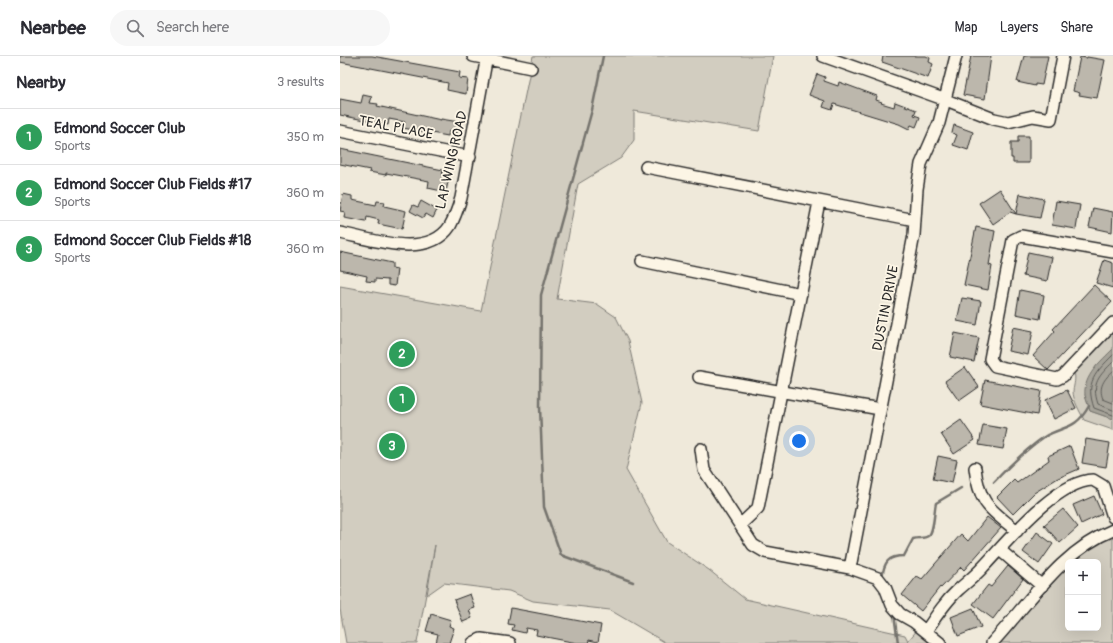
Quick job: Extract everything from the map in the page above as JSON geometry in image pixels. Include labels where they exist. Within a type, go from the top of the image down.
[{"type":"street","points":[[473,56],[487,57],[531,68]]},
{"type":"street","points":[[825,56],[946,100],[994,120],[1008,122],[1033,116],[1051,119],[1063,56]]},
{"type":"street","name":"DUSTIN DRIVE","points":[[850,568],[914,235],[921,164],[939,123],[956,56]]},
{"type":"street","name":"LAP WING ROAD","points":[[340,233],[410,246],[423,244],[437,238],[449,228],[456,215],[470,157],[487,57]]},
{"type":"street","name":"TEAL PLACE","points":[[340,131],[470,157]]},
{"type":"street","points":[[646,167],[915,220]]},
{"type":"street","points":[[740,525],[758,508],[819,202]]},
{"type":"street","points":[[1113,252],[1021,236],[1013,240],[990,359],[995,366],[1057,379],[1063,376],[1113,323]]},
{"type":"street","points":[[642,261],[801,294]]},
{"type":"street","points":[[699,377],[880,409]]},
{"type":"street","points":[[701,449],[704,470],[753,545],[765,552],[850,568],[878,578],[885,587],[892,605],[900,614],[926,631],[940,643]]},
{"type":"street","points":[[975,468],[977,487],[984,500],[990,508],[1017,531]]},
{"type":"street","points":[[926,631],[941,608],[1003,547],[1033,514],[1057,496],[1088,480],[1098,482],[1103,486],[1113,517]]},
{"type":"street","points":[[992,643],[1044,583],[1084,545],[1098,536],[1113,530]]},
{"type":"street","points":[[1003,547],[1044,583]]},
{"type":"street","points":[[473,643],[481,639],[510,643]]},
{"type":"shaded area","points":[[533,56],[773,56],[759,131],[634,111],[634,140],[621,158],[578,184],[557,299],[597,304],[616,317],[628,341],[642,403],[626,470],[667,542],[709,570],[745,599],[905,635],[908,641],[918,629],[935,643],[666,643],[610,610],[533,601],[509,591],[444,583],[427,595],[435,545],[417,643],[346,643],[340,609],[340,286],[481,311]]},
{"type":"shaded area","points":[[1113,330],[1113,349],[1096,366],[1085,395],[1090,411],[1113,419],[1113,430],[1084,420],[1075,402],[1073,391],[1075,379],[1074,372]]},
{"type":"shaded area","points":[[1113,534],[1113,643],[1001,643],[1002,639],[1065,569],[1065,631],[1101,631],[1101,559],[1074,559]]},
{"type":"water","points":[[1113,349],[1113,419],[1090,411],[1085,395],[1085,388],[1094,369]]},
{"type":"building","points":[[340,56],[372,56],[460,72],[459,78],[468,79],[466,94],[447,90],[448,83],[340,62]]},
{"type":"building","points":[[883,56],[926,56],[930,58],[929,62],[933,64],[928,78],[882,62]]},
{"type":"building","points":[[971,56],[991,56],[985,99],[963,95]]},
{"type":"building","points":[[1024,56],[1048,56],[1042,85],[1035,84],[1035,86],[1017,82]]},
{"type":"building","points":[[1080,57],[1105,60],[1097,98],[1079,95],[1080,93],[1073,91]]},
{"type":"building","points":[[817,74],[825,77],[824,81],[838,86],[839,82],[877,96],[876,100],[882,102],[881,103],[894,107],[895,102],[916,110],[914,115],[920,117],[916,127],[911,125],[909,129],[899,124],[834,104],[832,110],[823,107],[825,101],[809,95]]},
{"type":"building","points":[[363,95],[372,97],[370,103],[378,104],[377,106],[441,120],[459,122],[457,133],[449,131],[448,136],[403,128],[405,122],[389,119],[388,125],[340,115],[340,99],[361,103]]},
{"type":"building","points":[[954,125],[973,132],[968,150],[953,145],[957,135],[952,133]]},
{"type":"building","points":[[1018,136],[1029,136],[1029,163],[1013,163],[1013,158],[1011,158],[1011,142],[1018,142]]},
{"type":"building","points":[[340,149],[443,170],[442,176],[449,177],[446,192],[428,188],[429,181],[386,173],[386,175],[369,172],[370,170],[340,164]]},
{"type":"building","points":[[1000,189],[1016,214],[1010,212],[993,224],[979,203]]},
{"type":"building","points":[[343,194],[352,196],[352,200],[376,205],[377,201],[385,202],[384,206],[406,211],[402,229],[378,224],[379,220],[367,217],[366,222],[344,218],[345,212],[340,211]]},
{"type":"building","points":[[1020,194],[1044,199],[1040,218],[1016,214]]},
{"type":"building","points":[[421,201],[437,210],[433,218],[426,214],[423,218],[410,211],[413,205],[418,207]]},
{"type":"building","points":[[1056,201],[1080,205],[1076,229],[1052,225]]},
{"type":"building","points":[[1093,208],[1113,212],[1112,232],[1089,227]]},
{"type":"building","points":[[976,227],[995,231],[989,265],[992,266],[988,290],[964,285]]},
{"type":"building","points":[[340,252],[392,263],[392,268],[397,269],[395,286],[388,285],[388,280],[375,279],[375,282],[366,281],[367,276],[340,270]]},
{"type":"building","points":[[1028,252],[1052,257],[1047,281],[1023,276]]},
{"type":"building","points":[[1104,260],[1113,263],[1113,288],[1096,283]]},
{"type":"building","points":[[1094,285],[1112,302],[1048,370],[1033,356],[1055,331],[1053,329]]},
{"type":"building","points":[[1020,290],[1044,295],[1040,319],[1016,314]]},
{"type":"building","points":[[962,298],[981,301],[977,325],[957,321]]},
{"type":"building","points":[[1013,327],[1033,331],[1028,355],[1008,351]]},
{"type":"building","points":[[955,333],[979,338],[974,362],[950,357]]},
{"type":"building","points":[[965,367],[979,387],[959,401],[945,381]]},
{"type":"building","points":[[985,380],[1041,391],[1037,415],[980,404]]},
{"type":"building","points":[[1067,390],[1076,408],[1054,419],[1045,400]]},
{"type":"building","points":[[961,420],[975,440],[954,454],[941,434]]},
{"type":"building","points":[[983,425],[1007,429],[1003,449],[979,445]]},
{"type":"building","points":[[1086,439],[1110,443],[1106,467],[1082,463]]},
{"type":"building","points":[[1070,446],[1079,469],[1058,478],[1034,493],[1013,514],[997,497],[1014,480],[1017,483],[1049,460],[1048,456]]},
{"type":"building","points":[[938,456],[957,460],[952,483],[933,479]]},
{"type":"building","points":[[1094,496],[1102,514],[1081,524],[1073,505]]},
{"type":"building","points":[[1063,509],[1078,527],[1060,543],[1044,525]]},
{"type":"building","points":[[987,517],[1001,528],[964,570],[961,567],[941,588],[940,587],[921,611],[902,595],[917,576],[922,579],[961,534],[968,541]]},
{"type":"building","points":[[1037,532],[1053,544],[1039,564],[1023,552]]},
{"type":"building","points":[[1008,566],[1023,579],[993,619],[973,604],[988,585],[991,587]]},
{"type":"building","points":[[470,594],[475,608],[469,610],[472,618],[463,622],[454,600]]},
{"type":"building","points":[[511,608],[601,625],[598,642],[589,640],[588,643],[577,643],[536,635],[537,630],[526,628],[525,633],[512,630],[514,625],[508,624]]},
{"type":"building","points":[[973,608],[981,627],[958,636],[951,617]]},
{"type":"building","points":[[431,614],[451,620],[449,626],[454,628],[449,643],[436,643],[438,634],[426,631]]},
{"type":"waterway","points":[[603,56],[592,110],[541,295],[540,407],[544,507],[561,555],[633,582]]},
{"type":"waterway","points":[[994,482],[1030,447],[1051,433],[1074,424],[1079,420],[1089,406]]},
{"type":"waterway","points":[[882,578],[884,568],[888,561],[894,557],[904,556],[913,539],[925,537],[930,534],[933,526],[936,503],[961,488]]},
{"type":"waterway","points":[[894,614],[898,643]]},
{"type":"place","name":"Edmond Soccer Club Fields #17","points":[[402,354]]},
{"type":"place","name":"Edmond Soccer Club","points":[[402,399]]},
{"type":"place","name":"Edmond Soccer Club Fields #18","points":[[392,446]]}]
